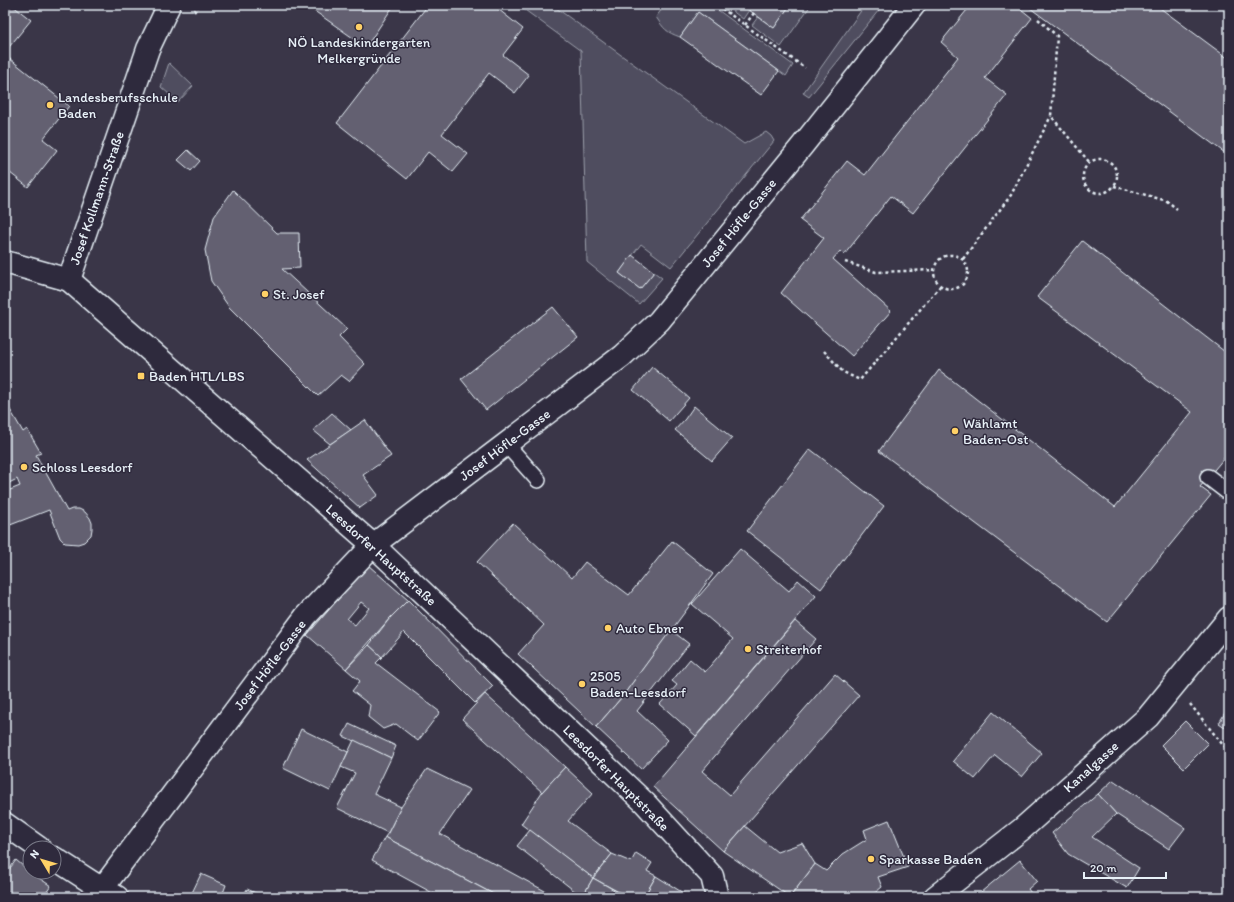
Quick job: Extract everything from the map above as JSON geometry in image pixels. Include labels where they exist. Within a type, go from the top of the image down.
[{"type":"street","name":"Josef Kollmann-Straße","points":[[69,280],[148,49],[169,5]]},
{"type":"street","name":"Josef Höfle-Gasse","points":[[110,893],[306,616],[373,545],[622,356],[659,321],[822,122],[914,5]]},
{"type":"street","name":"Leesdorfer Hauptstraße","points":[[5,262],[69,280],[373,545],[645,803],[712,876],[717,897]]},
{"type":"street","name":"Kanalgasse","points":[[935,897],[1022,829],[1148,717],[1229,618]]},
{"type":"street","points":[[5,824],[28,840]]},
{"type":"street","points":[[62,863],[110,893]]},
{"type":"lane","points":[[506,444],[538,480]]},
{"type":"lane","points":[[1208,477],[1229,493]]},
{"type":"path","points":[[192,16],[199,5]]},
{"type":"path","points":[[505,5],[508,7],[511,5]]},
{"type":"path","points":[[717,5],[804,68]]},
{"type":"path","points":[[745,25],[754,13]]},
{"type":"path","points":[[963,259],[1011,195],[1050,116],[1057,36],[1038,20]]},
{"type":"path","points":[[1050,116],[1090,163]]},
{"type":"path","points":[[1105,160],[1114,166],[1117,176],[1114,186],[1105,193],[1094,192],[1089,189],[1084,178],[1084,173],[1090,163],[1105,160]]},
{"type":"path","points":[[1114,186],[1167,201],[1177,209]]},
{"type":"path","points":[[948,255],[958,256],[963,259],[968,269],[966,280],[962,284],[951,288],[941,285],[937,280],[935,270],[939,261],[948,255]]},
{"type":"path","points":[[845,262],[876,272],[935,270]]},
{"type":"path","points":[[824,351],[843,372],[860,380],[941,285]]},
{"type":"path","points":[[1174,685],[1223,745],[1229,749]]},
{"type":"shaded area","points":[[518,5],[552,5],[744,144],[766,132],[774,141],[671,267],[641,244],[619,273],[640,289],[654,272],[662,278],[639,304],[587,262],[581,51]]},
{"type":"shaded area","points":[[665,5],[711,5],[793,65],[786,76],[698,12],[680,37],[668,32],[656,17]]},
{"type":"shaded area","points":[[724,5],[742,5],[749,10],[743,19]]},
{"type":"shaded area","points":[[790,5],[811,5],[781,47],[752,25],[758,17],[774,28]]},
{"type":"shaded area","points":[[865,5],[883,5],[809,97],[803,93]]},
{"type":"shaded area","points":[[169,63],[193,86],[178,102],[161,87]]},
{"type":"building","points":[[5,5],[12,5],[31,20],[5,52]]},
{"type":"building","name":"NÖ Landeskindergarten Melkergründe","points":[[311,5],[394,5],[366,47],[310,8]]},
{"type":"building","points":[[428,5],[493,5],[523,29],[503,55],[529,75],[515,93],[489,73],[442,134],[468,154],[453,172],[428,152],[407,179],[337,123]]},
{"type":"building","points":[[742,5],[790,5],[774,28]]},
{"type":"building","points":[[971,5],[1016,5],[1032,18],[985,78],[1007,95],[913,213],[891,196],[844,255],[840,251],[833,259],[891,311],[852,356],[781,293],[824,238],[800,220],[847,161],[865,175],[958,57],[941,42]]},
{"type":"building","points":[[1026,5],[1156,5],[1229,59],[1229,156]]},
{"type":"building","points":[[698,12],[779,71],[761,95],[680,37]]},
{"type":"building","points":[[5,55],[69,106],[43,139],[57,150],[28,187],[5,169]]},
{"type":"building","points":[[188,150],[200,161],[191,171],[178,160]]},
{"type":"building","name":"St. Josef","points":[[233,190],[277,233],[299,233],[300,268],[282,269],[347,329],[339,337],[365,364],[349,381],[341,375],[318,396],[229,307],[211,281],[205,250],[214,217]]},
{"type":"building","name":"Wählamt Baden-Ost","points":[[1082,241],[1229,355],[1229,452],[1200,487],[1211,495],[1107,622],[879,451],[939,370],[1115,507],[1192,412],[1037,297]]},
{"type":"building","points":[[632,255],[654,272],[640,289],[619,273]]},
{"type":"building","points":[[553,307],[578,337],[486,410],[461,379]]},
{"type":"building","points":[[652,367],[689,398],[669,421],[633,390]]},
{"type":"building","name":"Schloss Leesdorf","points":[[5,401],[23,432],[27,429],[41,453],[36,455],[67,511],[79,509],[85,512],[90,518],[92,523],[91,535],[84,542],[78,544],[65,543],[60,538],[49,510],[5,527],[5,492],[20,486],[17,479],[5,485]]},
{"type":"building","points":[[694,406],[732,438],[712,461],[675,430]]},
{"type":"building","points":[[332,413],[351,430],[330,444],[313,430]]},
{"type":"building","points":[[365,420],[391,456],[363,475],[378,495],[360,508],[307,460]]},
{"type":"building","points":[[810,449],[884,506],[821,589],[747,531]]},
{"type":"building","name":"Auto Ebner","points":[[513,523],[572,578],[585,562],[629,595],[672,541],[713,574],[622,697],[596,727],[518,654],[544,625],[477,562]]},
{"type":"building","name":"Streiterhof","points":[[740,549],[789,591],[798,580],[816,596],[696,736],[660,704],[677,685],[672,681],[690,659],[705,672],[733,639],[692,604]]},
{"type":"building","points":[[368,565],[408,600],[390,618],[346,669],[307,635]],"holes":[[[361,602],[369,608],[355,625],[347,619]]]},
{"type":"building","points":[[408,600],[493,686],[475,703],[404,632],[382,657],[369,645],[390,618]]},
{"type":"building","name":"Streiterhof","points":[[795,621],[816,639],[702,771],[730,795],[835,674],[859,695],[723,851],[653,787]]},
{"type":"building","points":[[671,630],[689,644],[637,711],[668,740],[641,769],[596,727],[622,697]]},
{"type":"building","points":[[369,645],[382,657],[376,663],[440,712],[418,741],[396,724],[383,729],[368,717],[370,705],[352,691],[360,681],[346,669]]},
{"type":"building","points":[[485,694],[565,767],[542,792],[462,719]]},
{"type":"building","points":[[1229,706],[1229,730],[1219,723]]},
{"type":"building","points":[[993,712],[1042,753],[1022,777],[995,755],[975,779],[953,761]]},
{"type":"building","points":[[1185,721],[1208,744],[1184,768],[1161,745]]},
{"type":"building","points":[[349,724],[396,746],[391,758],[343,736]]},
{"type":"building","points":[[301,729],[348,752],[330,791],[283,768]]},
{"type":"building","points":[[354,740],[391,758],[374,794],[401,807],[388,833],[337,808],[355,773],[341,767]]},
{"type":"building","points":[[565,767],[593,793],[568,821],[612,854],[593,878],[521,824],[542,792]]},
{"type":"building","points":[[427,769],[470,790],[440,834],[556,897],[499,897],[385,837],[401,807]]},
{"type":"building","points":[[1113,780],[1185,828],[1169,849],[1116,814],[1098,794]]},
{"type":"building","points":[[1098,794],[1116,814],[1092,837],[1139,868],[1127,888],[1068,854],[1052,833]]},
{"type":"building","name":"Sparkasse Baden","points":[[889,820],[908,867],[878,877],[882,887],[870,897],[790,897],[815,864],[826,871],[843,854],[867,839],[864,830]]},
{"type":"building","points":[[745,826],[777,852],[802,843],[815,864],[790,897],[723,851]]},
{"type":"building","points":[[530,830],[593,878],[584,894],[581,896],[517,846]]},
{"type":"building","points":[[385,837],[499,897],[440,897],[372,860]]},
{"type":"building","points":[[636,853],[652,863],[647,871],[656,876],[644,897],[628,897],[593,878],[612,854],[631,862]]},
{"type":"building","points":[[16,860],[22,865],[22,880],[42,880],[51,886],[43,897],[5,897],[5,875]]},
{"type":"building","points":[[1020,860],[1037,881],[1028,889],[1034,897],[975,897]]},
{"type":"building","points":[[201,874],[226,885],[223,893],[232,897],[190,897]]},
{"type":"building","points":[[656,876],[688,896],[688,897],[644,897]]},
{"type":"building","points":[[593,878],[625,897],[589,897],[584,894]]},
{"type":"building","points":[[247,889],[264,897],[243,897]]},
{"type":"place","name":"NÖ Landeskindergarten Melkergründe","points":[[359,27]]},
{"type":"place","name":"Landesberufsschule Baden","points":[[50,105]]},
{"type":"place","name":"St. Josef","points":[[265,294]]},
{"type":"place","name":"Baden HTL/LBS","points":[[141,376]]},
{"type":"place","name":"Wählamt Baden-Ost","points":[[955,431]]},
{"type":"place","name":"Schloss Leesdorf","points":[[24,467]]},
{"type":"place","name":"Auto Ebner","points":[[608,628]]},
{"type":"place","name":"Streiterhof","points":[[748,649]]},
{"type":"place","name":"2505 Baden-Leesdorf","points":[[582,684]]},
{"type":"place","name":"Sparkasse Baden","points":[[871,859]]}]
